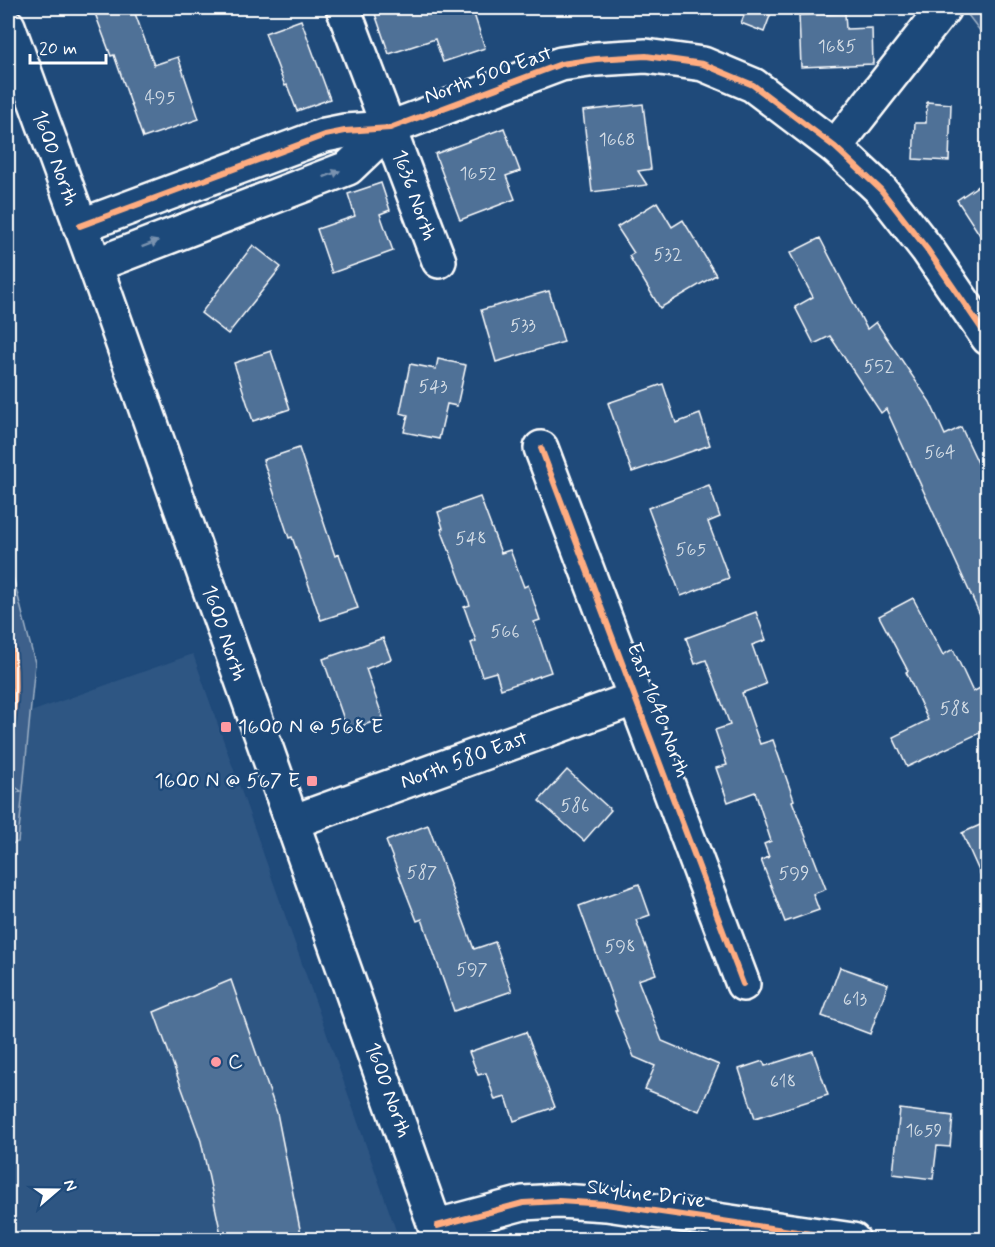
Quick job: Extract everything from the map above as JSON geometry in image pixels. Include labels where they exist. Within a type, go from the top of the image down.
[{"type":"street","points":[[343,8],[390,128]]},
{"type":"street","points":[[835,147],[945,8]]},
{"type":"street","name":"1600 North","points":[[8,26],[438,1233]]},
{"type":"street","name":"North 500 East","points":[[80,226],[325,135],[345,130],[390,128],[561,64],[646,56],[703,64],[753,85],[835,147],[886,196],[927,249],[987,339]]},
{"type":"street","name":"North 500 East","points":[[95,266],[348,168],[390,128]]},
{"type":"street","name":"1636 North","points":[[390,128],[439,261]]},
{"type":"street","name":"East 1640 North","points":[[541,448],[743,984]]},
{"type":"street","name":"North 580 East","points":[[292,822],[636,698]]},
{"type":"street","name":"Skyline Drive","points":[[438,1233],[523,1203],[559,1201],[606,1204],[838,1238]]},
{"type":"shaded area","points":[[976,8],[987,8],[987,40],[968,15]]},
{"type":"shaded area","points":[[8,557],[35,663],[18,842],[8,845],[8,796],[21,791],[8,782]]},
{"type":"shaded area","points":[[193,654],[399,1239],[8,1239],[8,720]]},
{"type":"building","points":[[93,8],[133,8],[154,65],[178,57],[199,119],[143,138],[114,55],[111,56]]},
{"type":"building","points":[[373,8],[472,8],[485,48],[443,62],[435,39],[389,54]]},
{"type":"building","points":[[747,8],[773,8],[764,32],[741,23]]},
{"type":"building","points":[[845,13],[846,29],[872,28],[873,64],[801,67],[799,15]]},
{"type":"building","points":[[301,20],[330,99],[297,111],[265,33]]},
{"type":"building","points":[[927,102],[951,104],[949,161],[913,159],[915,123],[926,123]]},
{"type":"building","points":[[643,104],[651,169],[638,171],[647,185],[592,192],[583,111]]},
{"type":"building","points":[[504,128],[520,171],[506,176],[515,199],[460,220],[435,154]]},
{"type":"building","points":[[987,180],[987,246],[957,200]]},
{"type":"building","points":[[381,183],[390,210],[380,214],[393,251],[332,273],[317,229],[355,216],[348,194]]},
{"type":"building","points":[[657,202],[672,227],[683,220],[716,275],[660,308],[629,256],[634,253],[617,227]]},
{"type":"building","points":[[820,238],[867,329],[876,322],[930,402],[945,435],[961,427],[987,482],[987,630],[886,409],[881,413],[830,336],[814,344],[795,307],[813,297],[790,253]]},
{"type":"building","points":[[253,245],[281,267],[228,334],[201,313]]},
{"type":"building","points":[[549,291],[564,342],[496,362],[481,310]]},
{"type":"building","points":[[271,351],[290,409],[253,421],[234,363]]},
{"type":"building","points":[[438,359],[466,365],[457,406],[447,404],[439,439],[404,432],[408,415],[400,413],[410,364],[436,369]]},
{"type":"building","points":[[663,384],[676,423],[700,414],[710,445],[632,472],[608,403]]},
{"type":"building","points":[[299,448],[335,556],[339,554],[358,608],[321,620],[292,537],[289,538],[263,460]]},
{"type":"building","points":[[709,485],[720,517],[708,522],[729,578],[681,596],[648,508]]},
{"type":"building","points":[[480,497],[501,553],[510,550],[524,587],[528,585],[540,620],[534,622],[551,672],[501,689],[496,672],[482,676],[471,643],[476,641],[464,607],[470,605],[441,529],[443,528],[438,512]]},
{"type":"building","points":[[913,598],[943,655],[953,649],[973,692],[980,688],[987,703],[987,715],[981,718],[986,730],[907,767],[893,737],[928,720],[906,672],[908,671],[879,616]]},
{"type":"building","points":[[756,612],[766,640],[752,645],[766,684],[742,693],[760,744],[773,740],[794,800],[792,801],[826,889],[813,894],[819,910],[785,922],[761,860],[769,857],[764,844],[771,841],[755,792],[728,802],[716,768],[727,765],[715,730],[730,725],[706,660],[695,664],[686,638]]},
{"type":"building","points":[[383,638],[391,659],[366,669],[383,718],[348,731],[323,659]]},
{"type":"building","points":[[567,770],[611,810],[584,841],[539,801]]},
{"type":"building","points":[[987,822],[987,889],[962,833]]},
{"type":"building","points":[[428,825],[474,949],[495,942],[512,991],[454,1011],[422,919],[417,921],[386,841]]},
{"type":"building","points":[[639,884],[650,915],[636,920],[656,974],[638,980],[662,1041],[719,1065],[699,1111],[645,1089],[655,1066],[634,1057],[615,1011],[617,1011],[579,906]]},
{"type":"building","points":[[840,967],[888,984],[870,1034],[822,1016]]},
{"type":"building","name":"C","points":[[231,980],[277,1113],[302,1239],[222,1239],[201,1141],[154,1012]]},
{"type":"building","points":[[526,1032],[555,1107],[514,1121],[506,1097],[495,1100],[486,1073],[478,1075],[469,1052]]},
{"type":"building","points":[[813,1051],[828,1095],[755,1118],[739,1069],[763,1061],[765,1066]]},
{"type":"building","points":[[900,1109],[953,1116],[950,1147],[937,1146],[933,1179],[893,1174]]},
{"type":"cycle path","points":[[80,226],[325,135],[345,131],[390,128],[561,64],[646,56],[703,64],[753,85],[835,147],[881,190],[927,249],[988,338]]},
{"type":"cycle path","points":[[541,448],[743,984]]},
{"type":"cycle path","points":[[8,625],[15,671],[13,718],[8,748]]},
{"type":"cycle path","points":[[437,1226],[523,1203],[559,1201],[606,1204],[853,1240]]},
{"type":"place","name":"1600 N @ 568 E","points":[[226,727]]},
{"type":"place","name":"1600 N @ 567 E","points":[[312,781]]},
{"type":"place","name":"C","points":[[216,1062]]}]
